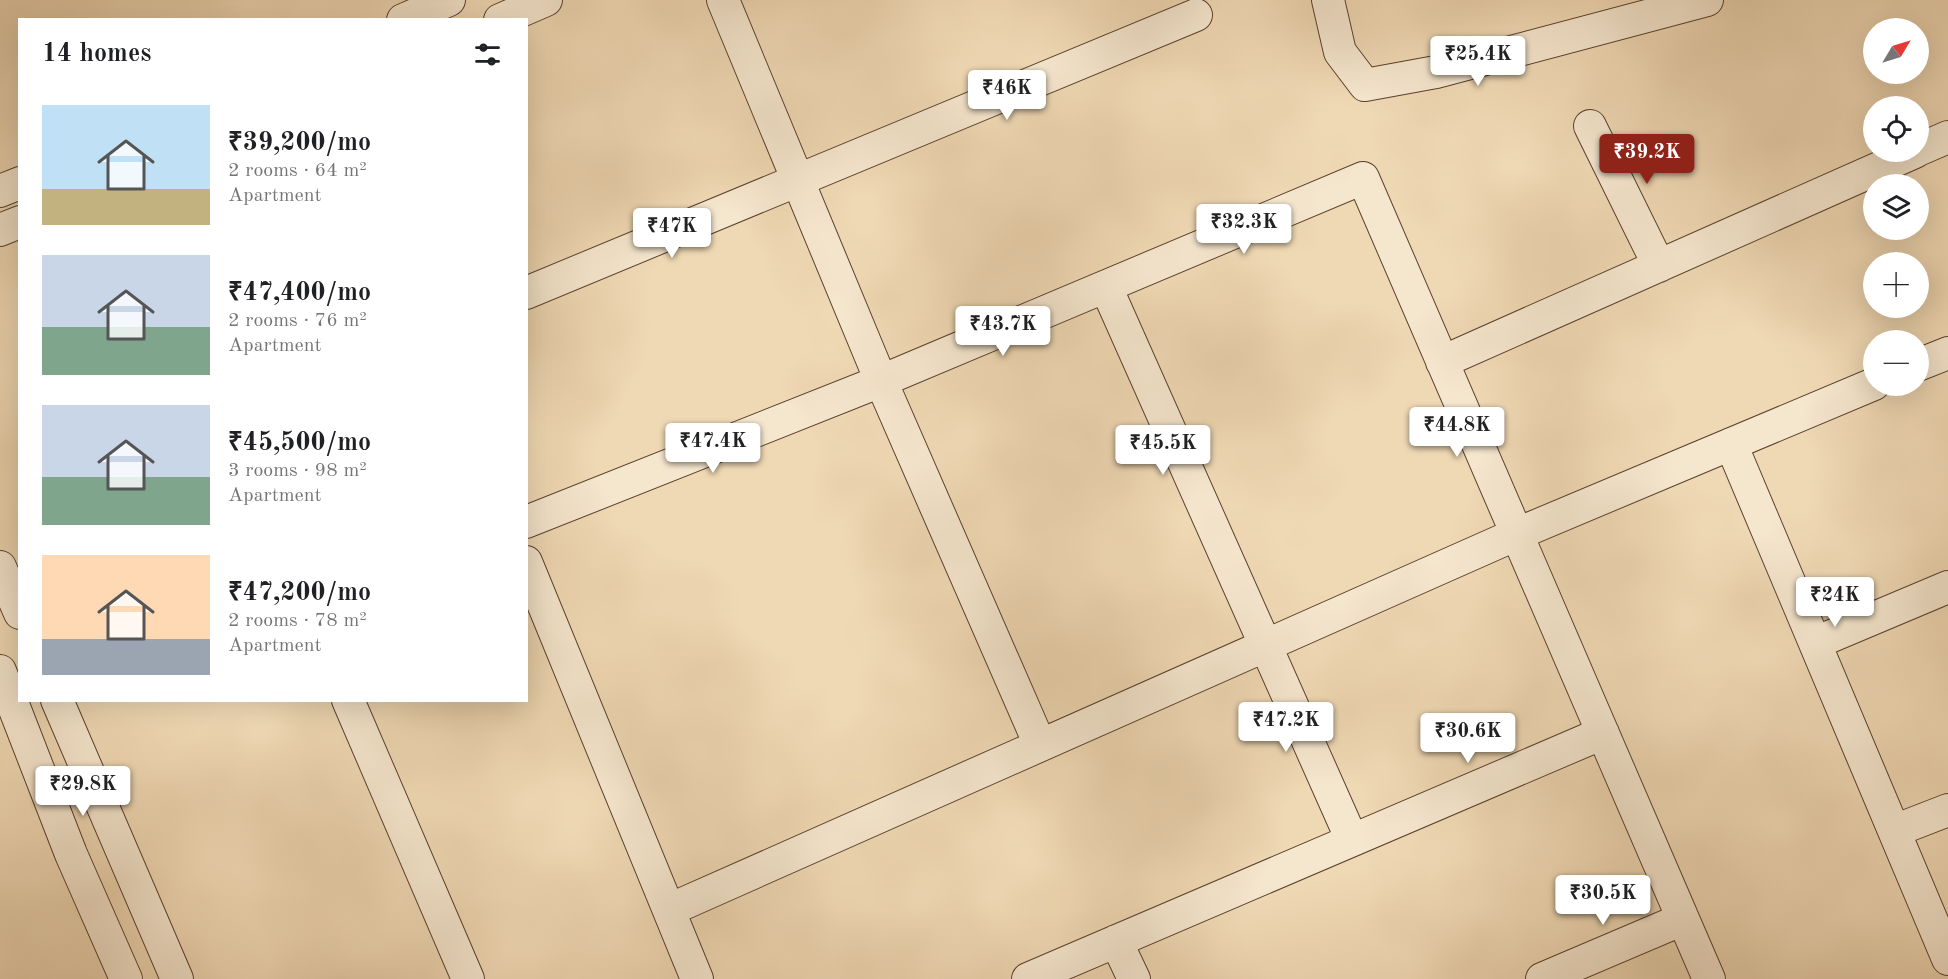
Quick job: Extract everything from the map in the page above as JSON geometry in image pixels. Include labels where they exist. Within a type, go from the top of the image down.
[{"type":"street","points":[[408,18],[449,0]]},
{"type":"street","points":[[505,18],[546,0]]},
{"type":"street","points":[[723,0],[881,381],[1040,745]]},
{"type":"street","points":[[1328,0],[1340,52],[1365,85],[1436,72],[1707,0]]},
{"type":"street","points":[[528,292],[1196,15]]},
{"type":"street","points":[[1590,126],[1659,266]]},
{"type":"street","points":[[1929,146],[1948,137]]},
{"type":"street","points":[[1442,362],[1892,162]]},
{"type":"street","points":[[528,521],[881,381],[1363,178],[1709,979]]},
{"type":"street","points":[[0,191],[18,184]]},
{"type":"street","points":[[0,230],[18,223]]},
{"type":"street","points":[[1106,286],[1352,840]]},
{"type":"street","points":[[1929,361],[1948,353]]},
{"type":"street","points":[[669,910],[1517,534],[1863,389]]},
{"type":"street","points":[[1731,444],[1948,959]]},
{"type":"street","points":[[0,567],[18,608]]},
{"type":"street","points":[[528,567],[698,979]]},
{"type":"street","points":[[1815,643],[1948,587]]},
{"type":"street","points":[[0,671],[71,854],[126,979]]},
{"type":"street","points":[[58,702],[177,979]]},
{"type":"street","points":[[349,702],[468,979]]},
{"type":"street","points":[[1028,979],[1603,733]]},
{"type":"street","points":[[1894,831],[1948,810]]},
{"type":"street","points":[[1542,979],[1683,919]]},
{"type":"street","points":[[1116,941],[1134,979]]}]
